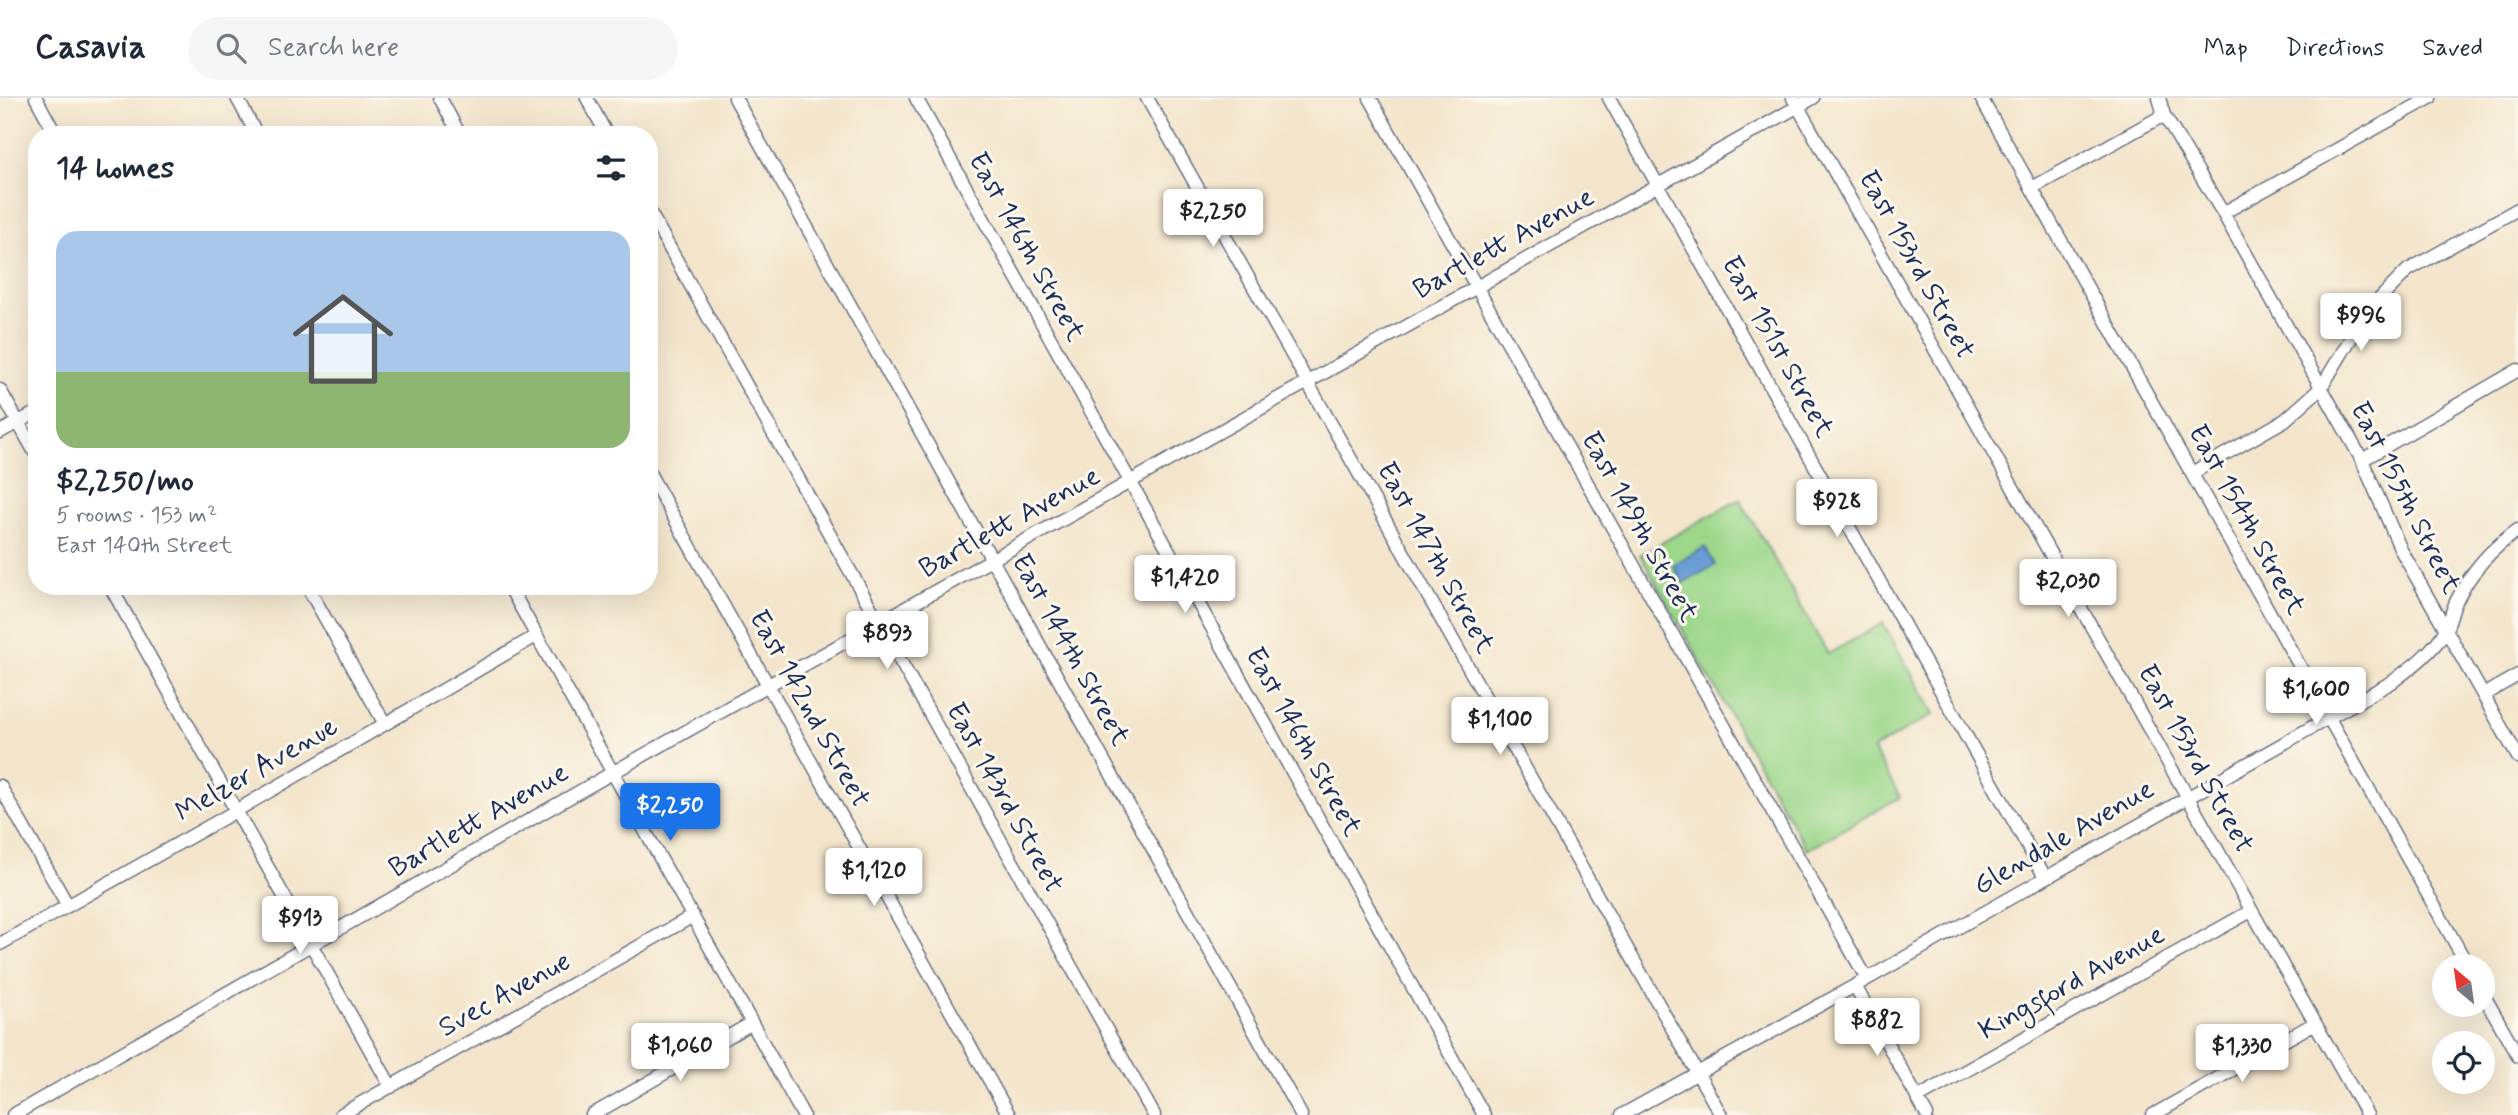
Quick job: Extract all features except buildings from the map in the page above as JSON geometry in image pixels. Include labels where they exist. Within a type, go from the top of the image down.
[{"type":"street","points":[[36,98],[51,126]]},
{"type":"street","points":[[237,98],[252,126]]},
{"type":"street","points":[[440,98],[455,126]]},
{"type":"street","points":[[587,98],[602,126]]},
{"type":"street","name":"East 144th Street","points":[[735,98],[1301,1115]]},
{"type":"street","name":"East 146th Street","points":[[916,98],[1484,1115]]},
{"type":"street","name":"East 147th Street","points":[[1147,98],[1721,1115]]},
{"type":"street","name":"East 149th Street","points":[[1370,98],[1861,982],[1927,1115]]},
{"type":"street","name":"East 151st Street","points":[[1609,98],[2045,877]]},
{"type":"street","name":"Bartlett Avenue","points":[[13,1115],[612,773],[1658,186],[1796,102],[1813,98]]},
{"type":"street","name":"East 154th Street","points":[[1981,98],[2461,954]]},
{"type":"street","name":"East 155th Street","points":[[2159,98],[2164,115],[2223,213],[2362,460],[2400,550],[2518,757]]},
{"type":"street","points":[[2223,213],[2430,98]]},
{"type":"street","name":"East 153rd Street","points":[[1796,102],[2367,1115]]},
{"type":"street","points":[[2032,188],[2164,115]]},
{"type":"street","points":[[2192,473],[2285,419],[2321,388],[2366,313],[2408,270],[2518,209]]},
{"type":"street","name":"East 143rd Street","points":[[658,227],[1154,1115]]},
{"type":"street","points":[[2362,460],[2518,370]]},
{"type":"street","points":[[0,390],[28,440]]},
{"type":"street","points":[[0,432],[28,417]]},
{"type":"street","name":"East 142nd Street","points":[[658,489],[1009,1115]]},
{"type":"street","name":"Glendale Avenue","points":[[1622,1115],[2392,682],[2418,663],[2445,630],[2457,600],[2475,569],[2494,546],[2518,530]]},
{"type":"street","points":[[115,595],[391,1087]]},
{"type":"street","points":[[312,595],[385,724]]},
{"type":"street","points":[[514,595],[752,1023],[798,1113]]},
{"type":"street","name":"Melzer Avenue","points":[[0,944],[237,811],[536,636]]},
{"type":"street","points":[[2483,695],[2518,675]]},
{"type":"street","points":[[0,786],[68,906]]},
{"type":"street","name":"Kingsford Avenue","points":[[1917,1098],[2251,911]]},
{"type":"street","name":"Svec Avenue","points":[[343,1114],[693,916]]},
{"type":"street","points":[[2496,1017],[2518,1056]]},
{"type":"street","points":[[592,1115],[752,1023]]},
{"type":"street","points":[[2153,1115],[2315,1023]]},
{"type":"green space","points":[[1740,499],[1828,654],[1883,623],[1934,714],[1873,749],[1900,797],[1807,850],[1640,555]]},
{"type":"water","points":[[1705,547],[1715,565],[1683,583],[1673,565]]}]
